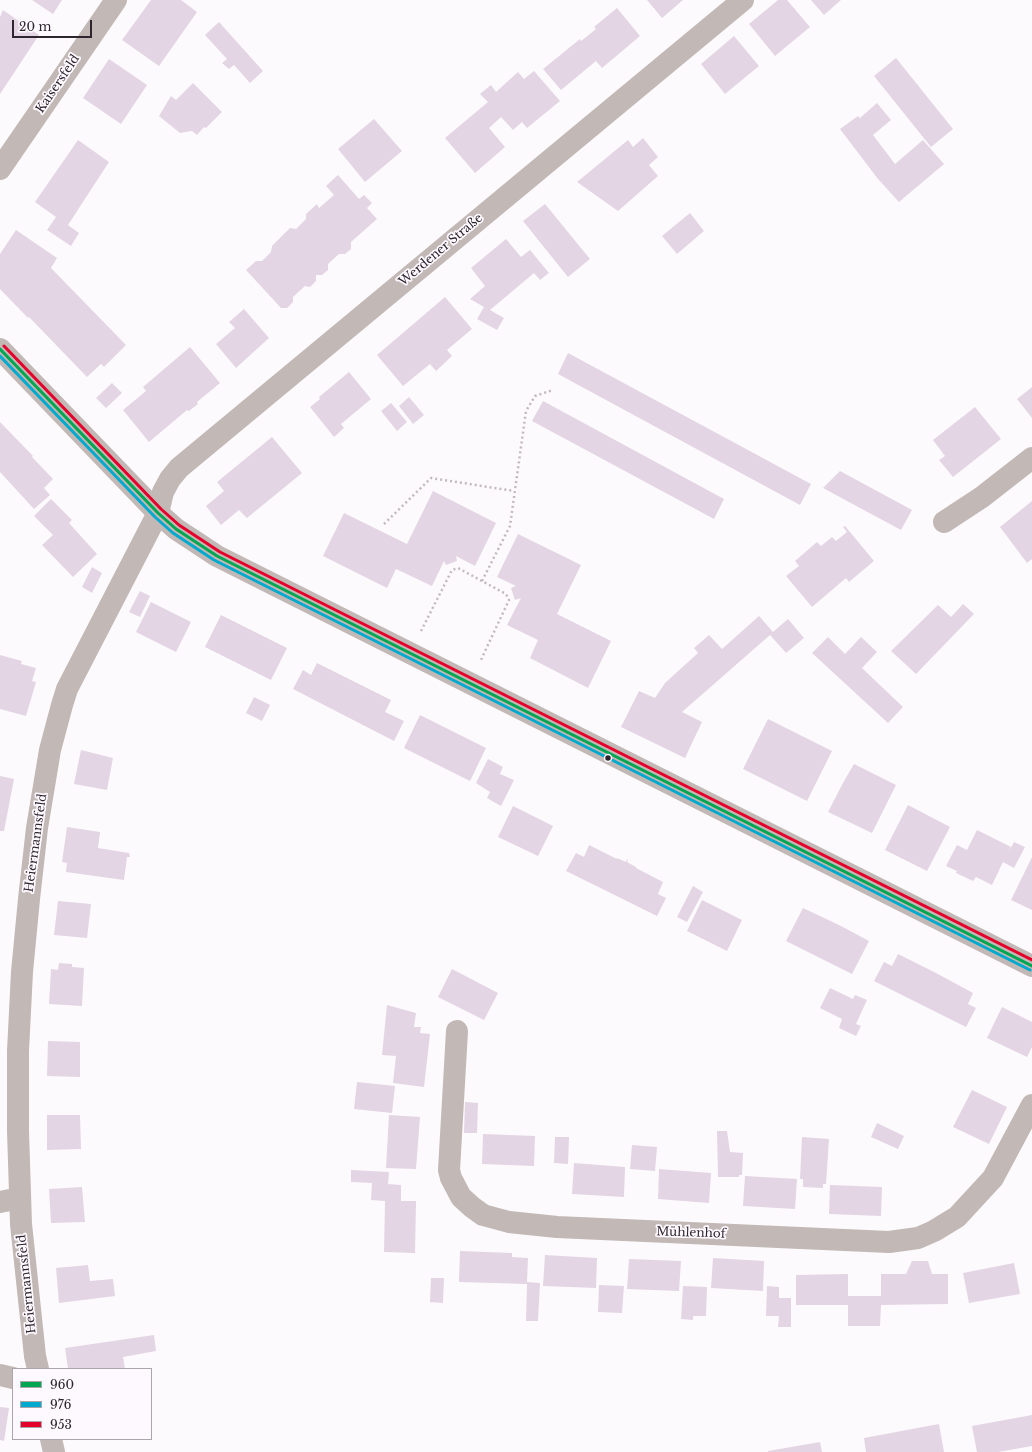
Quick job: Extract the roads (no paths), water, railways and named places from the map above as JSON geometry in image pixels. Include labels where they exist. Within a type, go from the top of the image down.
[{"type":"street","name":"Kaisersfeld","points":[[0,169],[116,0]]},
{"type":"street","name":"Werdener Straße","points":[[158,513],[163,492],[170,479],[179,468],[742,0]]},
{"type":"street","points":[[0,349],[158,513],[176,528],[217,556],[1032,966]]},
{"type":"street","points":[[944,522],[982,497],[1032,458]]},
{"type":"street","name":"Heiermannsfeld","points":[[38,1368],[29,1302],[10,1200],[22,972],[37,828],[50,750],[62,705],[70,684],[158,513]]},
{"type":"street","name":"Mühlenhof","points":[[456,1031],[449,1170],[451,1178],[461,1197],[472,1207],[483,1214],[509,1222],[557,1227],[889,1242],[918,1238],[934,1231],[957,1217],[993,1178],[1032,1105]]},
{"type":"street","points":[[0,1375],[12,1378]]},
{"type":"street","points":[[51,1440],[54,1452]]}]
